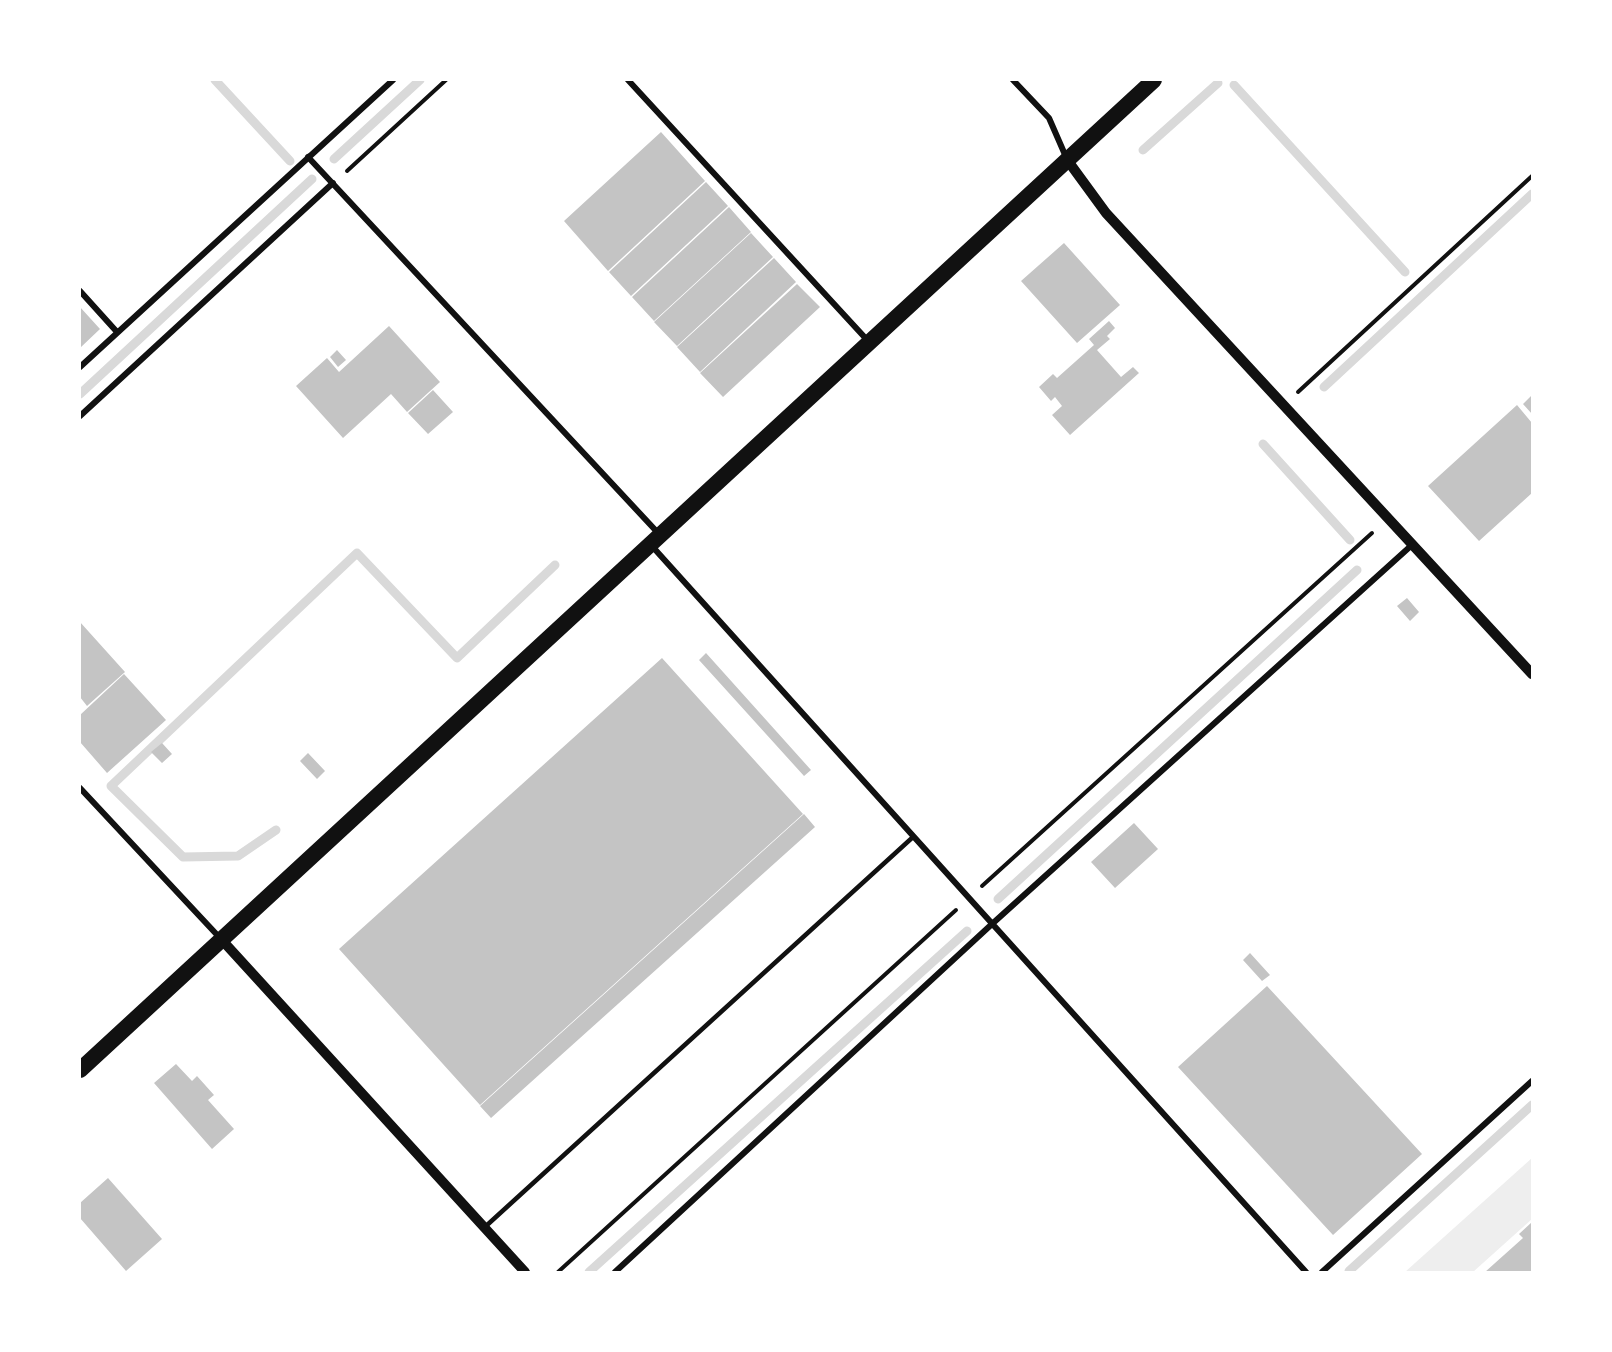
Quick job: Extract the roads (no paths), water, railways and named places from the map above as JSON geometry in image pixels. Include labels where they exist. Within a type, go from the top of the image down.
[{"type":"highway","points":[[80,1070],[1154,80]]},
{"type":"street","points":[[80,367],[393,80]]},
{"type":"street","points":[[628,80],[870,342]]},
{"type":"street","points":[[1013,80],[1048,118],[1068,161],[1106,213],[1533,674]]},
{"type":"street","points":[[308,157],[656,540],[913,837],[1306,1272]]},
{"type":"street","points":[[80,416],[333,183]]},
{"type":"street","points":[[80,291],[117,332]]},
{"type":"street","points":[[615,1272],[992,924],[1413,544]]},
{"type":"street","points":[[80,788],[525,1272]]},
{"type":"street","points":[[1322,1272],[1533,1081]]},
{"type":"lane","points":[[483,1228],[913,837]]},
{"type":"waterway","points":[[215,80],[290,161]]},
{"type":"waterway","points":[[334,159],[420,80]]},
{"type":"waterway","points":[[1143,150],[1218,83]]},
{"type":"waterway","points":[[1234,85],[1405,272]]},
{"type":"waterway","points":[[80,394],[312,179]]},
{"type":"waterway","points":[[1324,387],[1532,194]]},
{"type":"waterway","points":[[1263,444],[1350,540]]},
{"type":"waterway","points":[[276,830],[238,856],[183,857],[111,786],[357,553],[457,658],[555,565]]},
{"type":"waterway","points":[[998,899],[1357,570]]},
{"type":"waterway","points":[[589,1272],[967,931]]},
{"type":"waterway","points":[[1349,1271],[1532,1105]]}]
